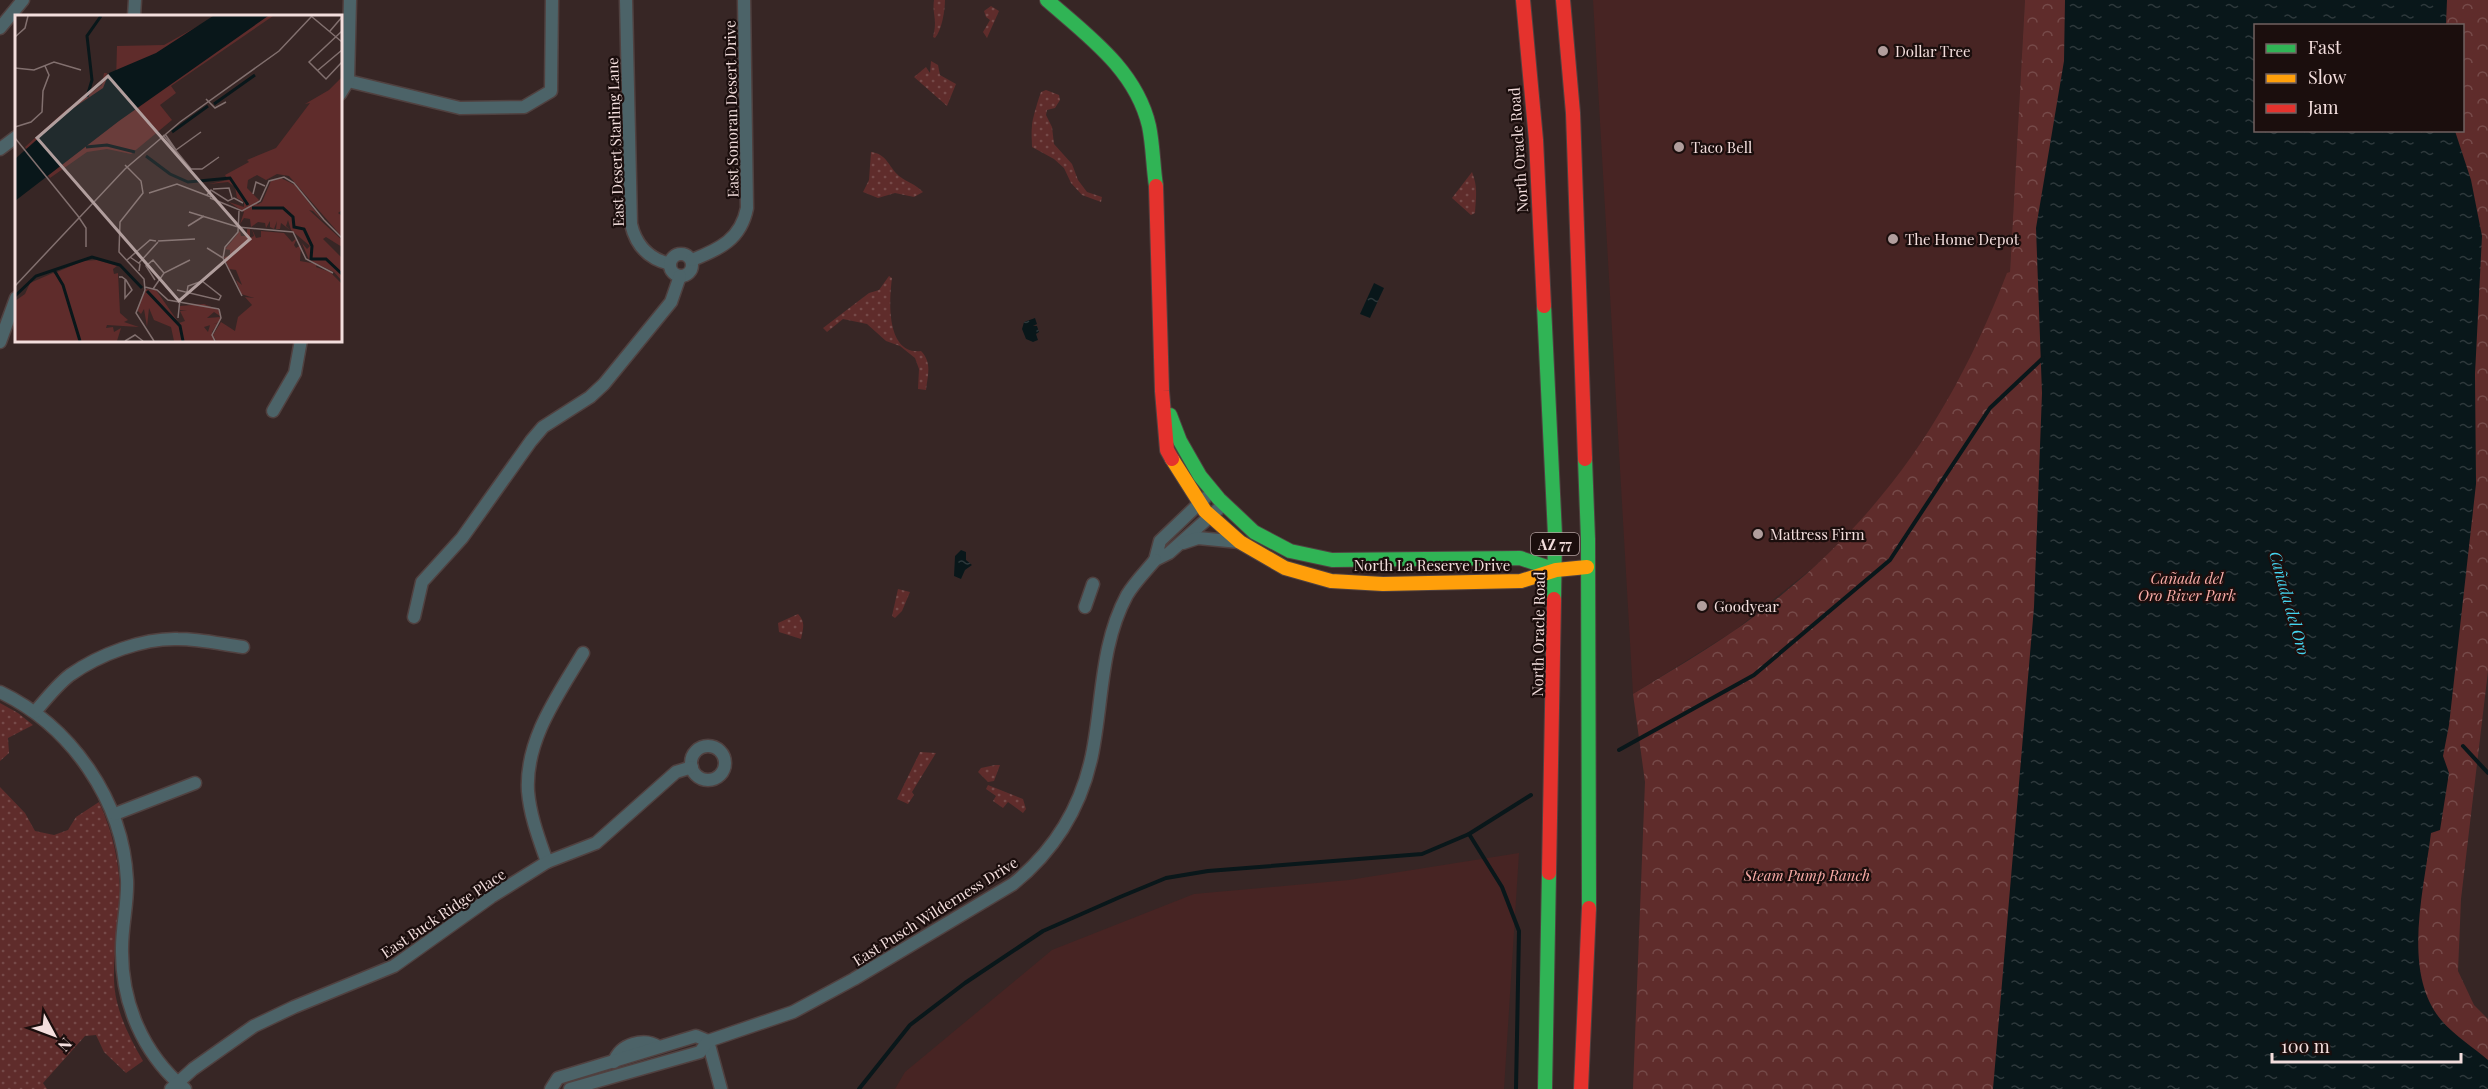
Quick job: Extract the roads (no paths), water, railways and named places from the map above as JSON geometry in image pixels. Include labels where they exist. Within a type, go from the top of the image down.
[{"type":"main road","name":"North La Reserve Drive","points":[[1047,0],[1109,55],[1134,87],[1149,126],[1158,207],[1161,391],[1167,450],[1210,515],[1240,542],[1285,568],[1331,581],[1383,584],[1521,581],[1556,570],[1587,567]]},
{"type":"main road","name":"North Oracle Road","points":[[1523,0],[1536,140],[1556,570],[1545,1089]]},
{"type":"main road","name":"AZ 77","points":[[1563,0],[1573,113],[1573,163],[1583,359],[1587,567],[1590,772],[1589,940],[1581,1089]]},
{"type":"main road","name":"North La Reserve Drive","points":[[1161,391],[1180,441],[1200,476],[1212,491],[1254,532],[1290,551],[1332,560],[1520,558],[1556,570]]},
{"type":"street","points":[[2,21],[22,0]]},
{"type":"street","points":[[134,15],[135,0]]},
{"type":"street","points":[[342,91],[348,81],[350,0]]},
{"type":"street","points":[[348,81],[460,108],[524,107],[550,91],[552,0]]},
{"type":"street","name":"East Desert Starling Lane","points":[[626,0],[632,224],[639,245],[658,261],[670,264]]},
{"type":"street","name":"East Sonoran Desert Drive","points":[[692,260],[713,252],[729,242],[740,230],[747,208],[744,0]]},
{"type":"street","points":[[0,149],[15,141]]},
{"type":"street","name":"East Sonoran Desert Drive","points":[[670,264],[672,258],[679,254],[686,255],[692,260]]},
{"type":"street","name":"East Sonoran Desert Drive","points":[[414,617],[422,582],[462,538],[531,441],[543,427],[584,402],[604,384],[671,302],[680,276],[691,272],[692,260]]},
{"type":"street","points":[[670,264],[673,273],[680,276]]},
{"type":"street","points":[[0,342],[15,301]]},
{"type":"street","points":[[273,411],[295,373],[301,342]]},
{"type":"street","name":"East Pusch Wilderness Drive","points":[[570,1089],[700,1052],[708,1041],[793,1012],[854,979],[1003,890],[1032,868],[1069,821],[1083,788],[1092,753],[1104,659],[1113,627],[1127,594],[1155,560],[1160,541],[1212,491]]},
{"type":"street","name":"East Pusch Wilderness Drive","points":[[1155,560],[1169,554],[1224,504]]},
{"type":"street","name":"East Pusch Wilderness Drive","points":[[1179,544],[1198,538],[1240,542]]},
{"type":"street","points":[[1085,607],[1093,584]]},
{"type":"street","points":[[35,712],[51,692],[70,675],[95,661],[152,641],[178,639],[243,647]]},
{"type":"street","points":[[547,862],[533,821],[528,791],[530,763],[540,728],[583,653]]},
{"type":"street","points":[[0,692],[35,712],[68,743],[90,770],[114,814],[127,879],[122,947],[125,989],[133,1017],[143,1038],[178,1087]]},
{"type":"street","name":"East Buck Ridge Place","points":[[178,1087],[193,1069],[254,1026],[394,966],[490,897],[547,862],[596,843],[676,772],[692,767]]},
{"type":"street","points":[[114,814],[195,783]]},
{"type":"street","name":"East Pusch Wilderness Drive","points":[[551,1089],[558,1078],[659,1047],[696,1036],[708,1041]]},
{"type":"street","points":[[708,1041],[721,1089]]},
{"type":"water","name":"Cañada del Oro River Park","points":[[2065,0],[2447,0],[2446,24],[2254,24],[2254,132],[2455,132],[2471,180],[2482,236],[2475,374],[2476,484],[2449,725],[2443,756],[2449,773],[2440,830],[2431,833],[2418,931],[2422,980],[2429,1002],[2442,1021],[2458,1037],[2488,1060],[2488,1089],[1993,1089],[2034,607],[2042,393],[2036,228],[2064,61]]},
{"type":"water","points":[[1374,283],[1384,288],[1370,318],[1360,314]]},
{"type":"water","points":[[1035,318],[1037,324],[1033,326],[1037,326],[1039,332],[1036,334],[1038,340],[1033,342],[1026,339],[1022,329],[1024,322]]},
{"type":"water","points":[[961,550],[966,552],[966,560],[972,565],[965,570],[961,579],[954,576],[955,556]]},
{"type":"waterway","points":[[1619,750],[1754,675],[1890,560],[1990,408],[2043,358]]},
{"type":"waterway","points":[[2463,746],[2488,773]]},
{"type":"waterway","points":[[859,1089],[910,1025],[965,983],[1043,931],[1120,897],[1166,878],[1208,871],[1422,854],[1469,834],[1531,795]]},
{"type":"waterway","points":[[1469,834],[1502,887],[1519,931],[1516,1089]]},
{"type":"place","name":"Dollar Tree","points":[[1883,51]]},
{"type":"place","name":"Taco Bell","points":[[1679,147]]},
{"type":"place","name":"The Home Depot","points":[[1893,239]]},
{"type":"place","name":"Mattress Firm","points":[[1758,534]]},
{"type":"place","name":"Goodyear","points":[[1702,606]]},
{"type":"water label","name":"Cañada del Oro","points":[[2290,603]]},
{"type":"park label","name":"Steam Pump Ranch","points":[[1807,875]]}]
